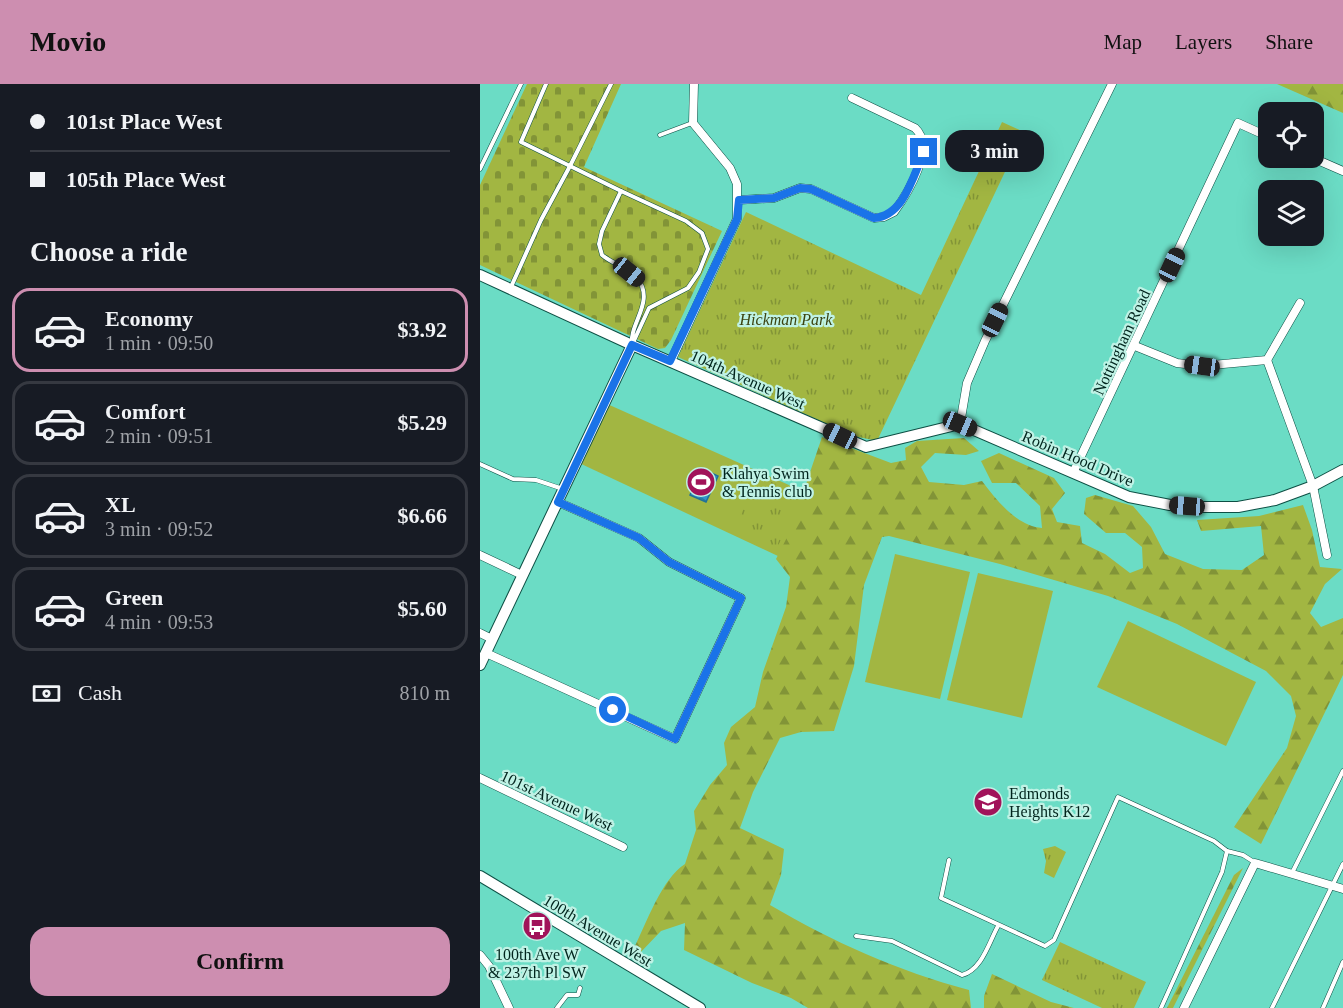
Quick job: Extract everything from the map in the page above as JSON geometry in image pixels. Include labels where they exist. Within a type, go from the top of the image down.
[{"type":"street","points":[[670,361],[737,219],[739,200],[737,184],[730,168],[693,123],[694,84]]},
{"type":"street","points":[[960,424],[967,383],[985,341],[1112,84]]},
{"type":"street","points":[[739,200],[774,198],[800,188],[811,189],[874,218],[884,218],[894,212],[924,152],[921,134],[915,128],[852,98]]},
{"type":"street","name":"Nottingham Road","points":[[1073,473],[1135,346],[1238,123],[1258,132]]},
{"type":"street","points":[[1324,163],[1343,171]]},
{"type":"street","name":"104th Avenue West","points":[[480,275],[632,345],[867,447],[960,424]]},
{"type":"street","points":[[1267,360],[1300,303]]},
{"type":"street","points":[[480,665],[632,345]]},
{"type":"street","points":[[1135,346],[1177,363],[1202,366],[1267,360]]},
{"type":"street","points":[[1267,360],[1313,486],[1327,555]]},
{"type":"street","name":"Robin Hood Drive","points":[[960,424],[1129,497],[1170,505],[1238,507],[1275,500],[1313,486],[1343,470]]},
{"type":"street","points":[[486,653],[675,739],[741,598],[669,562],[639,538],[558,502]]},
{"type":"street","points":[[480,555],[522,575]]},
{"type":"street","points":[[480,633],[492,639]]},
{"type":"street","name":"101st Avenue West","points":[[480,779],[623,847]]},
{"type":"street","points":[[1184,1008],[1255,863],[1343,889]]},
{"type":"street","name":"100th Avenue West","points":[[480,876],[700,1008]]},
{"type":"street","points":[[480,955],[489,966],[509,1008]]},
{"type":"lane","points":[[480,169],[521,84]]},
{"type":"lane","points":[[546,84],[521,142],[686,221],[702,233],[708,249],[699,272],[688,288],[649,308],[632,345]]},
{"type":"lane","points":[[510,290],[541,220],[611,84]]},
{"type":"lane","points":[[660,135],[693,123]]},
{"type":"lane","points":[[621,191],[599,244],[602,255],[638,279],[641,287],[644,307],[631,336],[632,345]]},
{"type":"lane","points":[[480,464],[513,479],[536,480],[564,489]]},
{"type":"lane","points":[[1292,874],[1343,771]]},
{"type":"lane","points":[[949,860],[941,898],[1045,946],[1054,939],[1118,797],[1214,841],[1227,851],[1252,859],[1255,863]]},
{"type":"lane","points":[[1161,1008],[1217,886],[1227,851]]},
{"type":"lane","points":[[1272,1008],[1343,864]]},
{"type":"lane","points":[[856,936],[892,941],[962,975],[970,973],[979,962],[998,926]]},
{"type":"lane","points":[[1323,1008],[1343,962]]},
{"type":"lane","points":[[557,1008],[567,995],[578,995],[580,988]]},
{"type":"green space","points":[[527,84],[621,84],[584,167],[722,231],[671,340],[665,348],[658,349],[480,265],[480,185]]},
{"type":"green space","points":[[1277,84],[1343,84],[1343,113],[1324,105],[1324,102],[1318,102]]},
{"type":"green space","name":"Hickman Park","points":[[1002,122],[1024,132],[877,441],[854,436],[678,357],[746,212],[921,295]]},
{"type":"green space","name":"Klahya Swim & Tennis club","points":[[605,403],[827,502],[797,565],[577,462]]},
{"type":"green space","points":[[822,437],[891,463],[906,460],[905,448],[917,441],[964,438],[979,451],[966,455],[935,453],[921,467],[929,482],[964,485],[982,481],[1016,518],[1042,528],[1040,506],[1016,483],[992,483],[981,461],[999,453],[1054,478],[1065,493],[1052,509],[1057,522],[1080,526],[1082,543],[1105,554],[1130,573],[1143,568],[1142,547],[1125,533],[1106,533],[1084,514],[1086,498],[1095,495],[1133,506],[1151,527],[1165,554],[1203,569],[1242,570],[1264,555],[1261,526],[1201,531],[1197,520],[1259,516],[1303,505],[1312,530],[1320,567],[1342,569],[1325,584],[1310,613],[1321,627],[1343,618],[1343,675],[1261,844],[1234,827],[1287,748],[1296,716],[1291,696],[1266,671],[1177,624],[1108,596],[1000,564],[889,536],[882,537],[864,585],[854,666],[834,731],[801,732],[780,738],[753,792],[740,828],[784,849],[781,875],[770,905],[818,931],[891,965],[969,990],[971,1008],[808,1008],[791,998],[752,983],[684,950],[685,923],[661,931],[639,954],[634,948],[655,902],[669,880],[685,864],[696,830],[694,811],[710,785],[727,765],[724,743],[731,727],[755,707],[763,672],[786,607],[790,577],[776,559],[804,504],[806,484]]},
{"type":"green space","points":[[759,476],[802,496],[776,550],[733,530]]},
{"type":"green space","points":[[895,554],[970,572],[940,699],[865,682]]},
{"type":"green space","points":[[978,573],[1053,591],[1022,718],[947,700]]},
{"type":"green space","points":[[1128,621],[1256,682],[1226,746],[1097,687]]},
{"type":"green space","points":[[1055,846],[1066,852],[1054,878],[1044,873],[1046,861],[1043,849]]},
{"type":"green space","points":[[1243,868],[1173,1008],[1167,1008],[1234,875]]},
{"type":"green space","points":[[1060,942],[1146,982],[1134,1008],[1102,1008],[1042,980]]},
{"type":"green space","points":[[992,974],[1051,1002],[1074,1008],[984,1008],[984,996]]},
{"type":"water","points":[[701,468],[718,476],[706,502],[690,495]]},
{"type":"place","name":"Klahya Swim & Tennis club","points":[[701,482]]},
{"type":"place","name":"Edmonds Heights K12","points":[[988,802]]},
{"type":"place","name":"100th Ave W & 237th Pl SW","points":[[537,926]]},
{"type":"route","points":[[613,710],[675,739],[741,598],[669,562],[639,538],[558,502],[632,345],[670,361],[737,219],[739,200],[774,198],[789,190],[811,189],[874,218],[884,218],[894,212],[900,203],[924,152]]}]
